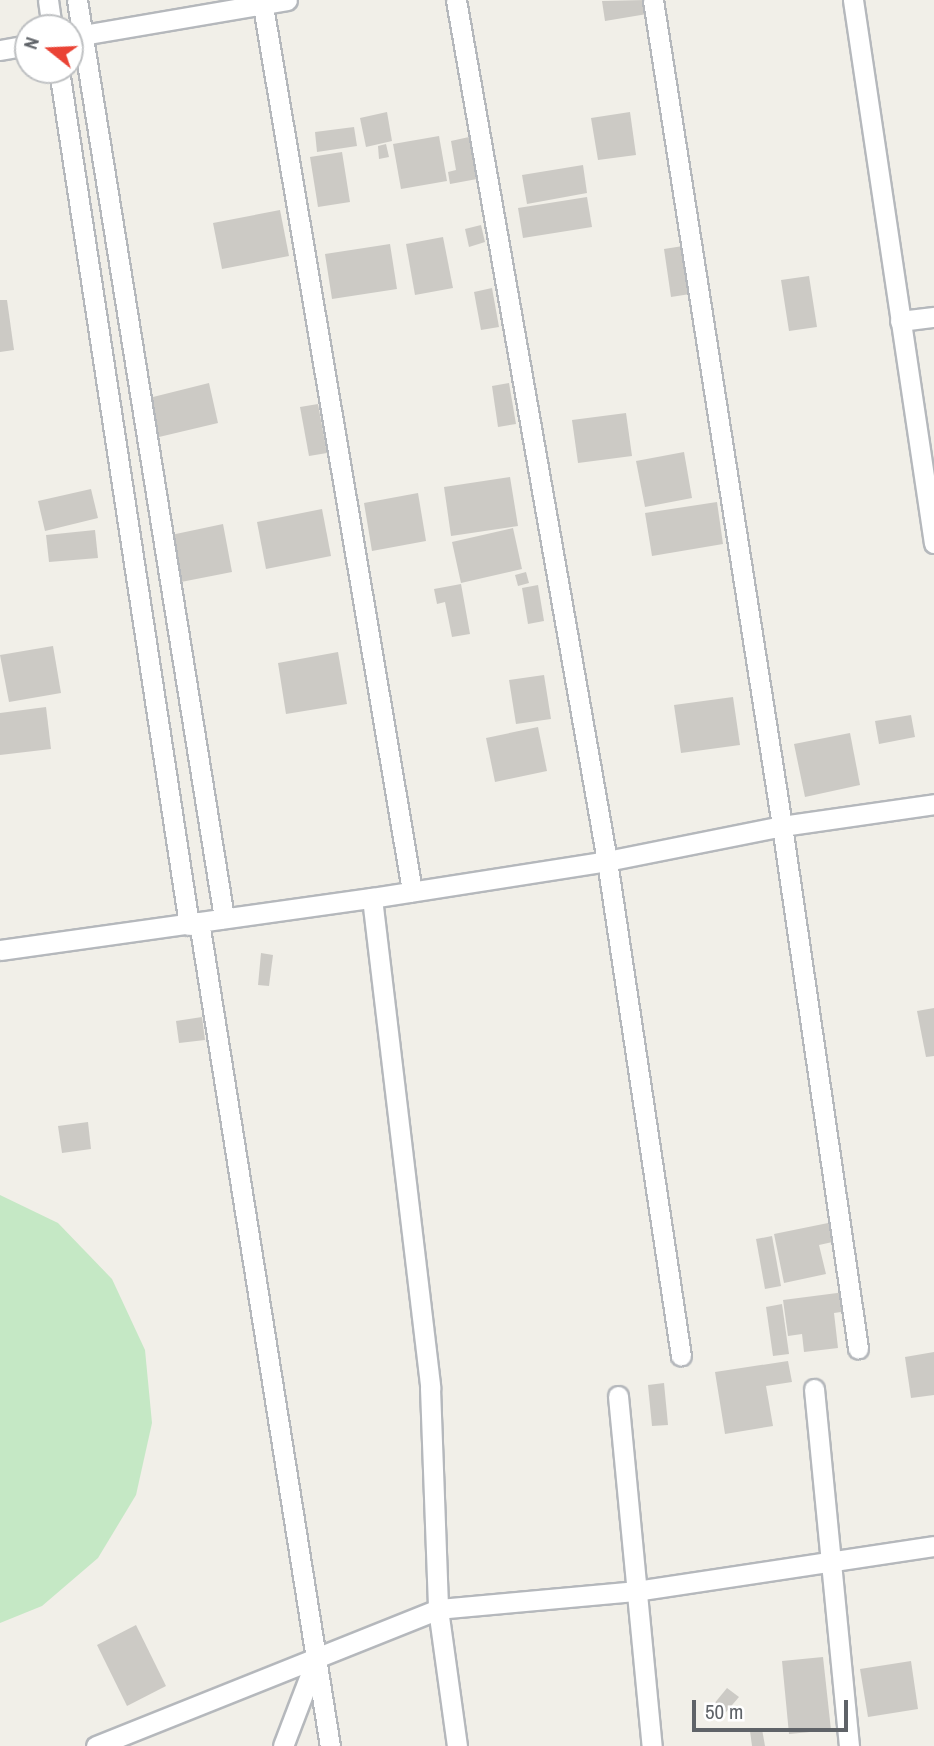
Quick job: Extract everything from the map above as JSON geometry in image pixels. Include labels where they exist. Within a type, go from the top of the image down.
[{"type":"street","points":[[84,35],[287,0]]},
{"type":"street","points":[[456,0],[607,861],[681,1355]]},
{"type":"street","points":[[653,0],[782,826],[858,1348]]},
{"type":"street","points":[[853,0],[934,543]]},
{"type":"street","points":[[262,3],[412,891]]},
{"type":"street","points":[[61,84],[194,924],[330,1746]]},
{"type":"street","points":[[84,84],[224,918]]},
{"type":"street","points":[[900,321],[934,317]]},
{"type":"street","points":[[0,950],[372,898],[607,861],[782,826],[934,804]]},
{"type":"street","points":[[372,898],[429,1388],[438,1609],[457,1746]]},
{"type":"street","points":[[814,1390],[849,1746]]},
{"type":"street","points":[[618,1396],[652,1746]]},
{"type":"street","points":[[96,1746],[438,1609],[636,1591],[934,1546]]},
{"type":"street","points":[[283,1746],[316,1659]]},
{"type":"green space","points":[[0,1195],[58,1223],[112,1279],[145,1350],[152,1423],[136,1495],[98,1558],[42,1606],[0,1623]]},
{"type":"building","points":[[645,0],[647,14],[605,21],[602,1]]},
{"type":"building","points":[[387,112],[392,141],[366,147],[360,118]]},
{"type":"building","points":[[630,112],[636,155],[598,160],[591,118]]},
{"type":"building","points":[[354,127],[357,146],[317,152],[315,132]]},
{"type":"building","points":[[439,136],[447,181],[401,189],[393,144]]},
{"type":"building","points":[[469,137],[477,179],[450,184],[448,172],[456,170],[451,141]]},
{"type":"building","points":[[386,144],[389,157],[379,159],[378,146]]},
{"type":"building","points":[[342,152],[350,202],[318,207],[310,157]]},
{"type":"building","points":[[583,165],[587,193],[527,204],[522,175]]},
{"type":"building","points":[[587,197],[592,227],[523,238],[518,208]]},
{"type":"building","points":[[280,210],[289,256],[222,269],[213,223]]},
{"type":"building","points":[[481,225],[485,242],[469,247],[465,229]]},
{"type":"building","points":[[443,237],[453,288],[415,295],[406,244]]},
{"type":"building","points":[[390,244],[397,289],[332,299],[325,254]]},
{"type":"building","points":[[683,246],[690,294],[671,297],[664,249]]},
{"type":"building","points":[[809,276],[817,327],[789,331],[781,280]]},
{"type":"building","points":[[492,288],[499,327],[481,330],[474,292]]},
{"type":"building","points":[[0,300],[7,300],[14,350],[0,352]]},
{"type":"building","points":[[209,383],[218,423],[159,437],[149,398]]},
{"type":"building","points":[[509,383],[516,424],[498,427],[492,386]]},
{"type":"building","points":[[318,404],[327,453],[309,456],[300,407]]},
{"type":"building","points":[[626,413],[632,456],[578,463],[572,420]]},
{"type":"building","points":[[684,452],[692,498],[645,507],[636,461]]},
{"type":"building","points":[[510,477],[518,526],[451,536],[444,487]]},
{"type":"building","points":[[91,489],[98,518],[45,531],[38,501]]},
{"type":"building","points":[[418,493],[426,541],[372,551],[364,503]]},
{"type":"building","points":[[717,502],[723,544],[652,556],[645,513]]},
{"type":"building","points":[[322,509],[331,556],[266,569],[257,522]]},
{"type":"building","points":[[223,524],[232,572],[181,582],[171,535]]},
{"type":"building","points":[[513,528],[522,569],[461,583],[452,542]]},
{"type":"building","points":[[95,530],[98,558],[49,562],[46,535]]},
{"type":"building","points":[[526,572],[529,583],[518,586],[515,575]]},
{"type":"building","points":[[461,584],[470,634],[452,637],[445,602],[437,604],[434,589]]},
{"type":"building","points":[[538,585],[544,621],[528,624],[522,588]]},
{"type":"building","points":[[53,646],[61,693],[9,702],[0,655]]},
{"type":"building","points":[[338,652],[347,704],[286,714],[278,663]]},
{"type":"building","points":[[544,675],[551,719],[516,724],[509,680]]},
{"type":"building","points":[[733,697],[740,745],[681,753],[674,705]]},
{"type":"building","points":[[46,707],[51,749],[0,755],[0,713]]},
{"type":"building","points":[[911,715],[915,737],[879,744],[875,721]]},
{"type":"building","points":[[538,727],[547,771],[495,782],[486,738]]},
{"type":"building","points":[[850,733],[860,785],[805,797],[794,744]]},
{"type":"building","points":[[261,953],[273,955],[269,986],[258,985]]},
{"type":"building","points":[[934,1008],[934,1056],[926,1057],[917,1011]]},
{"type":"building","points":[[202,1017],[205,1040],[179,1043],[176,1021]]},
{"type":"building","points":[[88,1122],[91,1149],[62,1153],[58,1126]]},
{"type":"building","points":[[833,1222],[837,1241],[819,1245],[826,1274],[784,1283],[774,1234]]},
{"type":"building","points":[[772,1236],[781,1286],[765,1289],[756,1239]]},
{"type":"building","points":[[845,1292],[848,1311],[834,1313],[838,1348],[804,1352],[802,1334],[788,1336],[783,1300]]},
{"type":"building","points":[[782,1304],[789,1354],[773,1356],[766,1307]]},
{"type":"building","points":[[934,1352],[934,1395],[911,1398],[905,1357]]},
{"type":"building","points":[[788,1361],[792,1382],[766,1386],[773,1426],[725,1434],[715,1372]]},
{"type":"building","points":[[664,1383],[668,1425],[652,1426],[648,1385]]},
{"type":"building","points":[[136,1625],[166,1686],[127,1706],[97,1645]]},
{"type":"building","points":[[823,1657],[831,1730],[789,1734],[782,1661]]},
{"type":"building","points":[[911,1661],[918,1709],[868,1717],[860,1669]]},
{"type":"building","points":[[727,1688],[739,1697],[720,1719],[709,1710]]},
{"type":"building","points":[[762,1729],[765,1746],[752,1746],[750,1731]]}]
